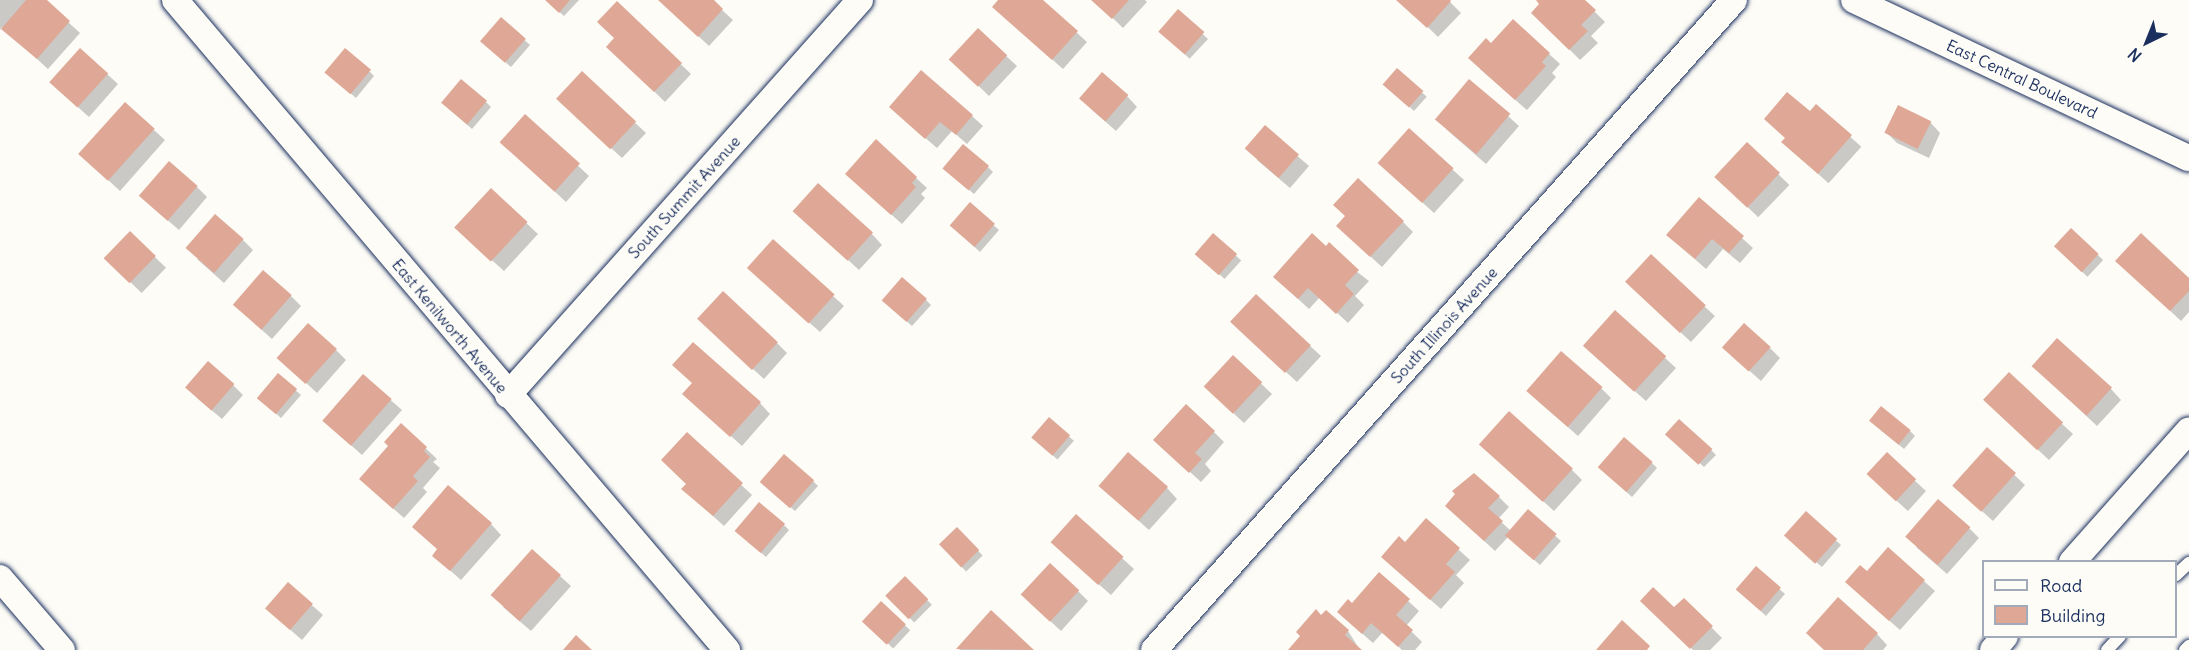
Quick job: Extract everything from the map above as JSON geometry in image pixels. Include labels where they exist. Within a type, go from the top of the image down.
[{"type":"street","name":"East Kenilworth Avenue","points":[[175,0],[508,395],[727,650]]},
{"type":"street","name":"South Summit Avenue","points":[[508,395],[860,0]]},
{"type":"street","name":"South Illinois Avenue","points":[[1154,650],[1734,0]]},
{"type":"street","name":"East Central Boulevard","points":[[1854,0],[2189,158]]},
{"type":"street","points":[[2073,560],[2189,430]]},
{"type":"street","points":[[0,578],[55,648]]},
{"type":"street","points":[[1993,650],[2003,638]]},
{"type":"lane","points":[[2177,573],[2189,563]]},
{"type":"lane","points":[[2108,650],[2118,638]]},
{"type":"lane","points":[[2185,650],[2189,646]]},
{"type":"building","points":[[26,0],[47,0],[70,21],[37,59],[1,29]]},
{"type":"building","points":[[545,0],[570,0],[559,13]]},
{"type":"building","points":[[658,0],[714,0],[723,9],[698,37]]},
{"type":"building","points":[[998,0],[1043,0],[1078,31],[1052,60],[992,7]]},
{"type":"building","points":[[1091,0],[1129,0],[1112,19]]},
{"type":"building","points":[[1396,0],[1450,0],[1451,1],[1427,28]]},
{"type":"building","points":[[1536,0],[1585,0],[1596,10],[1581,25],[1588,31],[1569,50],[1531,13],[1539,4]]},
{"type":"building","points":[[617,1],[682,63],[654,92],[606,47],[614,38],[597,22]]},
{"type":"building","points":[[1178,9],[1204,32],[1185,55],[1158,32]]},
{"type":"building","points":[[501,17],[526,39],[505,63],[480,41]]},
{"type":"building","points":[[1513,19],[1550,53],[1542,62],[1546,66],[1515,100],[1468,58],[1486,38],[1491,43]]},
{"type":"building","points":[[978,28],[1007,55],[978,87],[949,59]]},
{"type":"building","points":[[80,48],[108,73],[77,108],[49,82]]},
{"type":"building","points":[[345,48],[371,70],[350,94],[324,73]]},
{"type":"building","points":[[1397,68],[1423,91],[1409,108],[1383,85]]},
{"type":"building","points":[[921,70],[973,115],[956,135],[940,122],[925,139],[889,107]]},
{"type":"building","points":[[582,71],[636,121],[610,149],[556,99]]},
{"type":"building","points":[[1102,72],[1128,95],[1105,121],[1079,98]]},
{"type":"building","points":[[461,79],[487,101],[467,125],[441,103]]},
{"type":"building","points":[[1469,79],[1510,114],[1476,154],[1435,120]]},
{"type":"building","points":[[1787,92],[1810,111],[1816,104],[1852,135],[1818,174],[1781,142],[1785,138],[1764,119]]},
{"type":"building","points":[[125,102],[155,129],[108,181],[78,154]]},
{"type":"building","points":[[1898,105],[1931,121],[1918,149],[1884,133]]},
{"type":"building","points":[[525,114],[580,164],[555,192],[500,142]]},
{"type":"building","points":[[1265,125],[1299,155],[1279,178],[1245,148]]},
{"type":"building","points":[[1409,128],[1454,168],[1422,203],[1378,163]]},
{"type":"building","points":[[876,139],[917,177],[912,183],[916,187],[891,215],[845,174]]},
{"type":"building","points":[[1747,142],[1780,173],[1747,208],[1714,177]]},
{"type":"building","points":[[963,144],[989,166],[968,190],[942,169]]},
{"type":"building","points":[[169,161],[198,186],[168,221],[139,196]]},
{"type":"building","points":[[1358,178],[1404,221],[1370,257],[1336,226],[1345,216],[1333,205]]},
{"type":"building","points":[[818,183],[873,233],[848,261],[793,211]]},
{"type":"building","points":[[491,188],[528,222],[491,262],[454,227]]},
{"type":"building","points":[[1699,197],[1744,236],[1729,253],[1712,239],[1695,259],[1666,235]]},
{"type":"building","points":[[970,202],[995,224],[975,247],[950,225]]},
{"type":"building","points":[[215,214],[244,239],[214,273],[185,248]]},
{"type":"building","points":[[2071,228],[2099,254],[2082,272],[2054,246]]},
{"type":"building","points":[[130,231],[156,256],[129,283],[104,258]]},
{"type":"building","points":[[1213,233],[1237,254],[1219,275],[1195,254]]},
{"type":"building","points":[[1312,233],[1326,246],[1329,242],[1359,270],[1345,285],[1354,294],[1336,314],[1308,288],[1298,299],[1273,277]]},
{"type":"building","points":[[2141,233],[2189,278],[2189,291],[2170,311],[2115,261]]},
{"type":"building","points":[[773,239],[835,295],[809,324],[747,268]]},
{"type":"building","points":[[1651,254],[1706,305],[1680,333],[1625,282]]},
{"type":"building","points":[[263,270],[292,295],[262,330],[233,305]]},
{"type":"building","points":[[902,277],[927,299],[907,322],[882,300]]},
{"type":"building","points":[[723,291],[778,342],[752,370],[697,319]]},
{"type":"building","points":[[1256,294],[1311,345],[1285,373],[1230,322]]},
{"type":"building","points":[[1615,310],[1666,356],[1634,392],[1583,346]]},
{"type":"building","points":[[308,323],[337,349],[306,384],[277,358]]},
{"type":"building","points":[[1744,323],[1771,347],[1749,372],[1722,348]]},
{"type":"building","points":[[2057,338],[2112,388],[2087,416],[2032,366]]},
{"type":"building","points":[[693,342],[761,402],[730,437],[682,394],[692,383],[672,365]]},
{"type":"building","points":[[1561,351],[1603,387],[1568,427],[1526,391]]},
{"type":"building","points":[[1233,355],[1262,382],[1233,414],[1204,386]]},
{"type":"building","points":[[208,361],[234,384],[211,410],[185,387]]},
{"type":"building","points":[[2009,372],[2063,422],[2037,450],[1983,400]]},
{"type":"building","points":[[278,373],[297,389],[276,414],[257,398]]},
{"type":"building","points":[[363,374],[392,399],[351,446],[322,421]]},
{"type":"building","points":[[1186,404],[1215,431],[1195,453],[1202,459],[1189,473],[1153,440]]},
{"type":"building","points":[[1881,406],[1911,430],[1899,445],[1869,421]]},
{"type":"building","points":[[1509,411],[1573,469],[1543,502],[1479,444]]},
{"type":"building","points":[[1049,417],[1070,435],[1052,456],[1031,437]]},
{"type":"building","points":[[1679,419],[1712,449],[1698,465],[1665,435]]},
{"type":"building","points":[[401,423],[427,447],[424,451],[430,457],[413,476],[418,481],[393,509],[359,479],[388,446],[384,442]]},
{"type":"building","points":[[687,432],[743,483],[713,516],[681,489],[686,484],[661,460]]},
{"type":"building","points":[[1624,437],[1653,462],[1626,492],[1598,467]]},
{"type":"building","points":[[1987,447],[2016,473],[1981,512],[1952,486]]},
{"type":"building","points":[[1128,452],[1168,487],[1138,521],[1098,486]]},
{"type":"building","points":[[1887,452],[1916,479],[1896,501],[1867,474]]},
{"type":"building","points":[[784,454],[814,480],[790,508],[760,482]]},
{"type":"building","points":[[1474,473],[1500,496],[1488,508],[1503,521],[1484,541],[1445,506],[1455,494],[1452,491]]},
{"type":"building","points":[[448,485],[492,523],[450,571],[432,556],[437,549],[412,527]]},
{"type":"building","points":[[1938,499],[1970,527],[1938,565],[1905,537]]},
{"type":"building","points":[[759,502],[785,524],[761,553],[735,531]]},
{"type":"building","points":[[1528,509],[1557,534],[1534,560],[1505,535]]},
{"type":"building","points":[[1806,511],[1837,539],[1815,564],[1784,536]]},
{"type":"building","points":[[1076,514],[1124,557],[1098,585],[1051,542]]},
{"type":"building","points":[[1426,518],[1460,548],[1446,564],[1455,572],[1430,600],[1381,557],[1399,536],[1405,542]]},
{"type":"building","points":[[957,527],[979,550],[961,567],[939,544]]},
{"type":"building","points":[[1888,547],[1925,580],[1889,621],[1845,582],[1860,565],[1867,571]]},
{"type":"building","points":[[532,549],[561,575],[519,621],[491,595]]},
{"type":"building","points":[[1050,563],[1079,590],[1050,622],[1021,594]]},
{"type":"building","points":[[1756,566],[1781,588],[1761,611],[1736,589]]},
{"type":"building","points":[[1379,572],[1410,599],[1396,615],[1413,630],[1398,647],[1371,623],[1362,634],[1337,612],[1348,599],[1352,603]]},
{"type":"building","points":[[905,576],[928,599],[909,619],[885,596]]},
{"type":"building","points":[[288,582],[313,604],[290,630],[265,608]]},
{"type":"building","points":[[1653,587],[1674,607],[1684,598],[1713,626],[1690,649],[1640,601]]},
{"type":"building","points":[[1838,597],[1878,633],[1863,650],[1824,650],[1806,633]]},
{"type":"building","points":[[881,601],[906,624],[887,645],[862,621]]},
{"type":"building","points":[[1316,609],[1321,615],[1326,610],[1349,630],[1345,635],[1362,650],[1288,650],[1300,636],[1296,632]]},
{"type":"building","points":[[991,610],[1034,650],[956,649]]},
{"type":"building","points":[[1622,620],[1650,646],[1647,650],[1596,650]]},
{"type":"building","points":[[576,635],[592,650],[563,650]]}]
